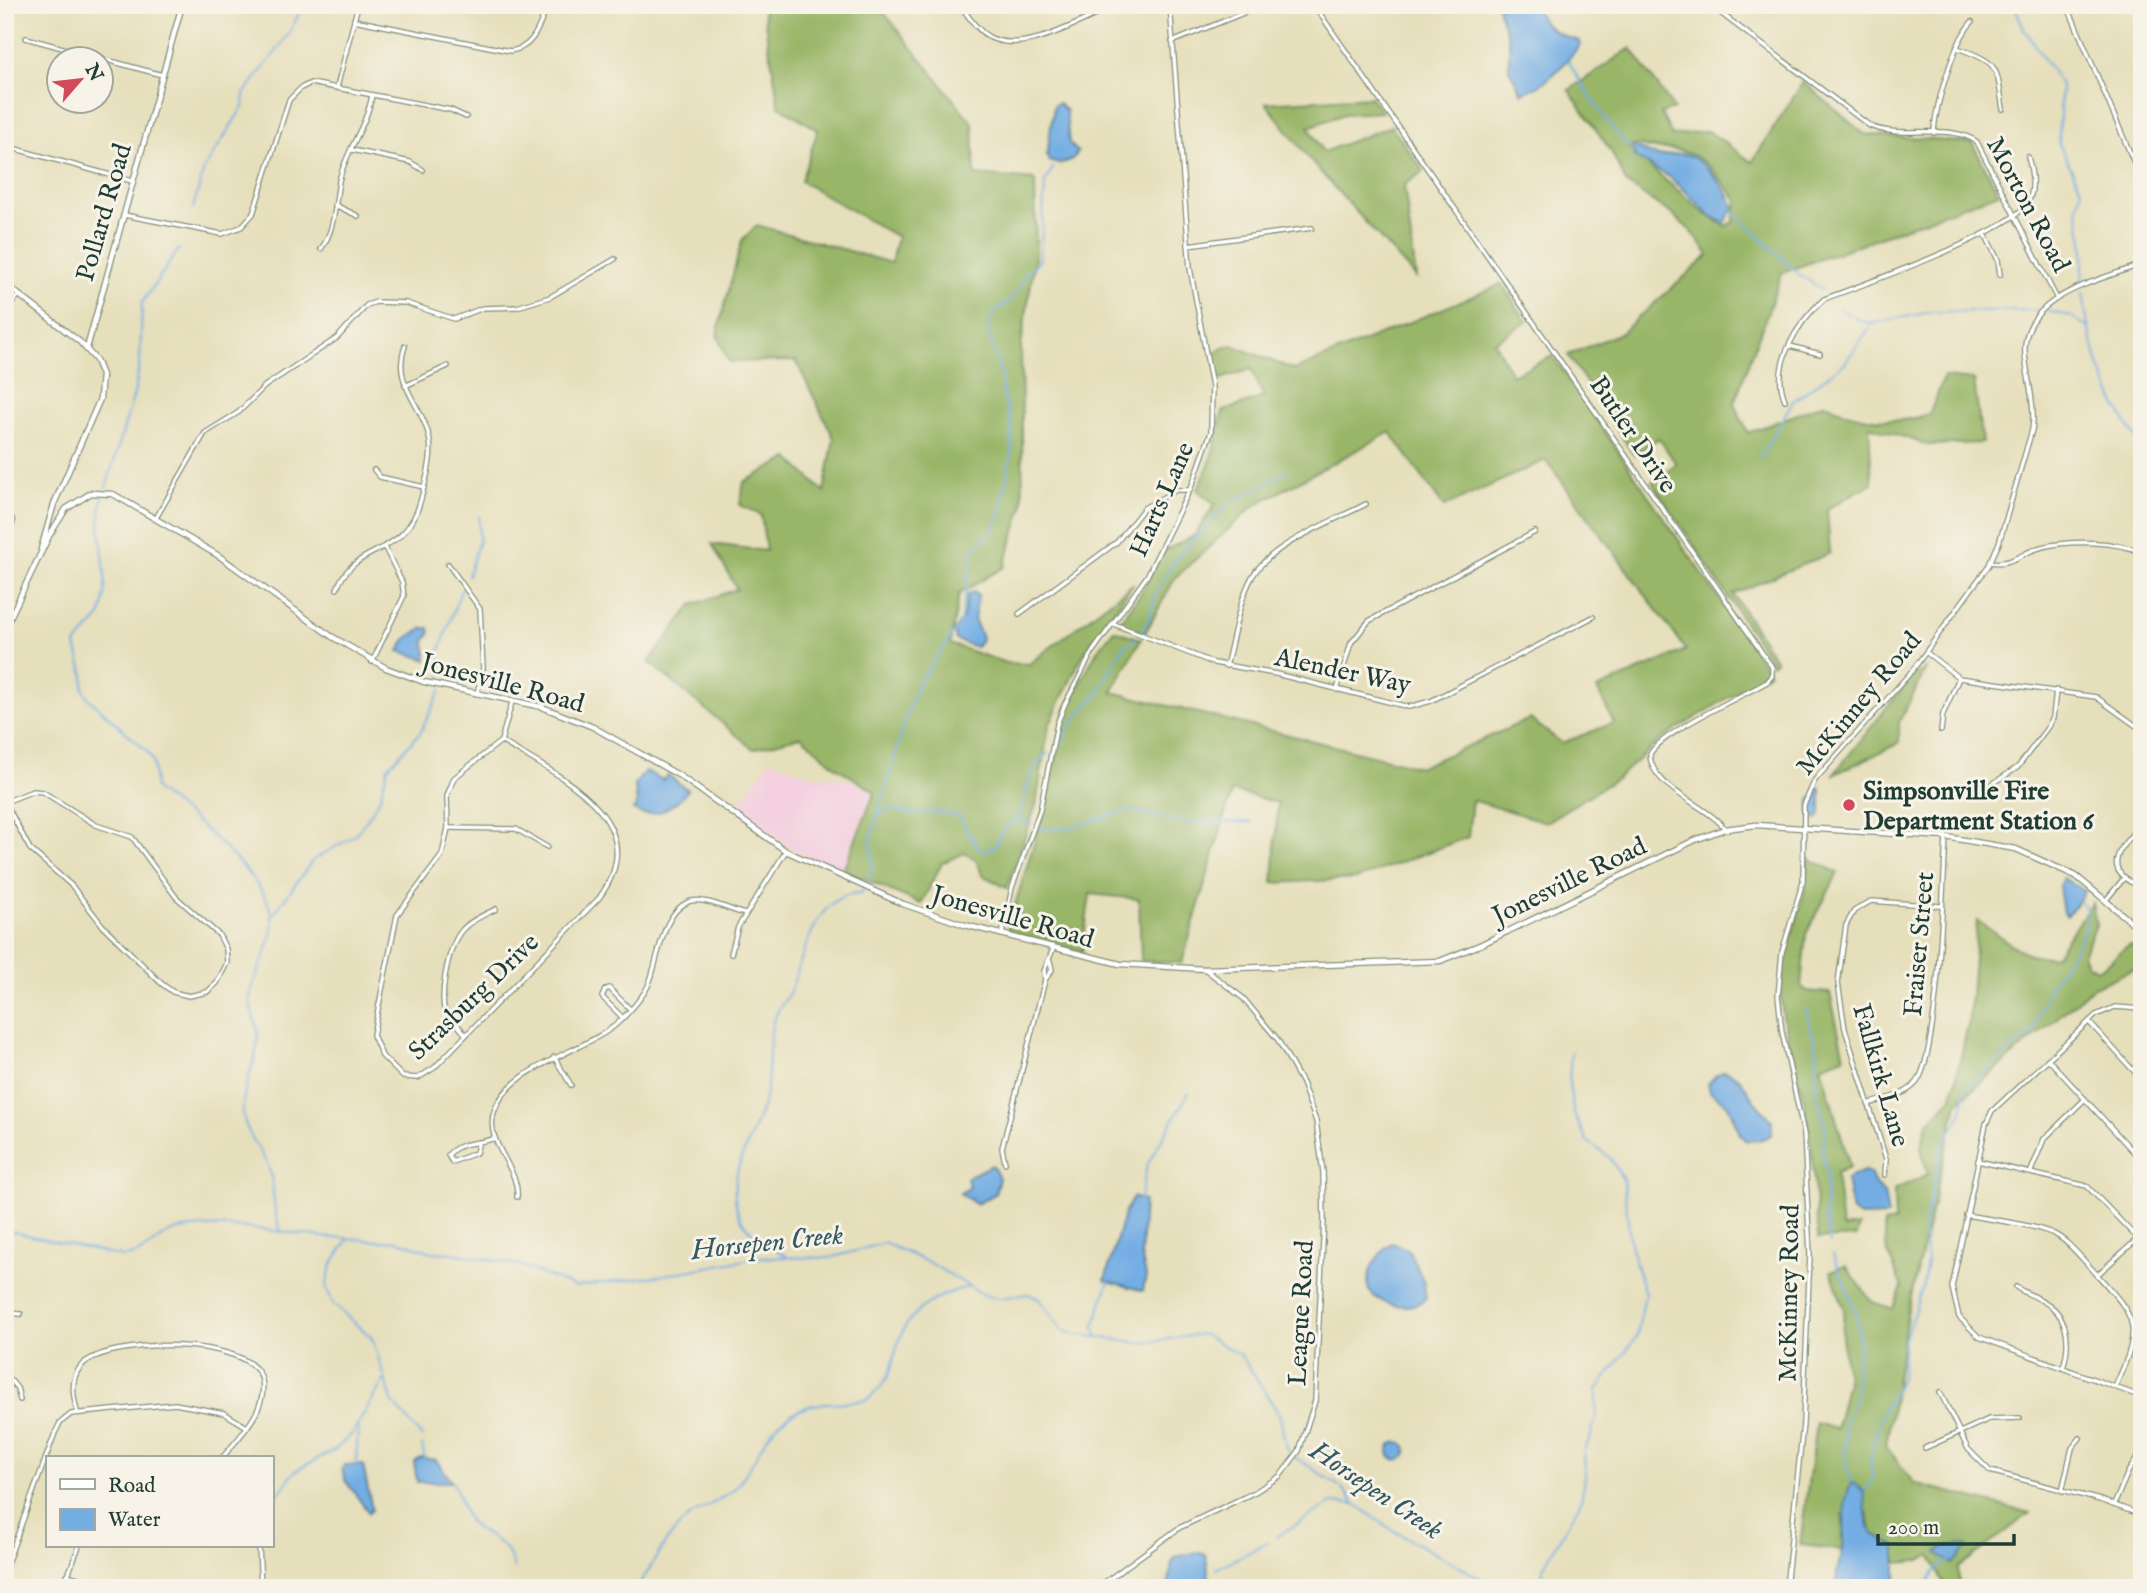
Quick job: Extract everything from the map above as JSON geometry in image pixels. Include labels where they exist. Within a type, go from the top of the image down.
[{"type":"street","name":"Pollard Road","points":[[87,348],[182,5]]},
{"type":"street","points":[[337,88],[358,5]]},
{"type":"street","points":[[355,20],[510,51],[523,48],[533,39],[548,5]]},
{"type":"street","points":[[960,5],[987,35],[1016,43],[1037,39],[1117,5]]},
{"type":"street","name":"Harts Lane","points":[[1002,935],[1012,888],[1049,777],[1060,716],[1086,662],[1147,576],[1190,490],[1209,442],[1213,400],[1188,244],[1170,5]]},
{"type":"street","points":[[1172,42],[1263,5]]},
{"type":"street","name":"Butler Drive","points":[[1314,5],[1772,667],[1772,676],[1767,682],[1658,744],[1650,754],[1655,769],[1668,785],[1712,815],[1725,829]]},
{"type":"street","name":"Morton Road","points":[[1710,5],[1865,123],[1890,132],[1964,135],[1977,142],[2016,214],[2056,298]]},
{"type":"street","points":[[2067,5],[2142,181]]},
{"type":"street","points":[[2138,5],[2142,14]]},
{"type":"street","points":[[1934,133],[1934,119],[1957,48],[1962,34],[1972,22]]},
{"type":"street","points":[[26,38],[162,75]]},
{"type":"street","points":[[1957,48],[1994,64],[2000,76],[2003,110]]},
{"type":"street","points":[[122,215],[222,233],[241,227],[253,214],[289,100],[300,88],[311,83],[451,110],[466,117]]},
{"type":"street","points":[[321,249],[329,236],[343,167],[365,122],[372,94]]},
{"type":"street","points":[[5,146],[132,181]]},
{"type":"street","points":[[352,150],[410,162],[423,170]]},
{"type":"street","points":[[1785,400],[1781,384],[1796,328],[1824,299],[1985,234],[2016,214],[2026,204],[2031,192],[2032,169],[2028,157]]},
{"type":"street","points":[[335,205],[358,216]]},
{"type":"street","points":[[1188,244],[1312,228]]},
{"type":"street","points":[[1985,234],[1998,260],[2000,275]]},
{"type":"street","points":[[156,518],[205,433],[239,412],[265,386],[337,338],[367,304],[406,303],[454,319],[483,308],[517,307],[550,297],[615,259]]},
{"type":"street","name":"McKinney Road","points":[[1786,1588],[1803,1424],[1810,1254],[1804,1134],[1782,1032],[1778,996],[1782,952],[1803,881],[1802,827],[1806,800],[1815,780],[1927,652],[1990,562],[2033,424],[2026,340],[2035,319],[2056,298],[2142,264]]},
{"type":"street","points":[[5,284],[87,348],[101,371],[100,399],[50,516],[39,557]]},
{"type":"street","points":[[5,311],[19,295]]},
{"type":"street","points":[[337,589],[345,569],[385,548],[408,530],[417,514],[424,487],[430,440],[405,387],[401,363],[405,346]]},
{"type":"street","points":[[1790,346],[1819,354]]},
{"type":"street","points":[[405,387],[448,366]]},
{"type":"street","points":[[374,470],[380,477],[424,487]]},
{"type":"street","points":[[1019,614],[1117,542],[1143,508],[1176,489],[1190,490]]},
{"type":"street","name":"Jonesville Road","points":[[5,628],[58,520],[72,502],[96,492],[117,496],[238,568],[318,627],[372,662],[405,676],[562,714],[625,744],[680,776],[786,850],[933,916],[1053,949],[1120,964],[1205,968],[1440,961],[1484,943],[1695,840],[1725,829],[1756,825],[1989,842],[2031,854],[2076,876],[2142,931]]},
{"type":"street","points":[[1226,666],[1249,584],[1261,564],[1281,549],[1366,504]]},
{"type":"street","points":[[5,545],[13,522],[10,514]]},
{"type":"street","points":[[50,516],[58,520]]},
{"type":"street","points":[[1337,690],[1351,642],[1369,621],[1535,532]]},
{"type":"street","points":[[1990,562],[2005,565],[2040,547],[2069,543],[2142,552]]},
{"type":"street","points":[[372,662],[404,596],[401,582],[385,548]]},
{"type":"street","points":[[448,564],[480,609],[483,668],[477,694]]},
{"type":"street","name":"Alender Way","points":[[1114,624],[1226,666],[1337,690],[1398,707],[1419,705],[1592,617]]},
{"type":"street","points":[[1927,652],[1959,678],[2096,697],[2142,730]]},
{"type":"street","points":[[1941,732],[1943,715],[1959,678]]},
{"type":"street","points":[[1991,785],[2018,766],[2047,728],[2053,718],[2056,690]]},
{"type":"street","points":[[501,741],[512,702]]},
{"type":"street","name":"Strasburg Drive","points":[[501,741],[571,786],[602,810],[614,834],[615,865],[609,884],[599,898],[424,1076],[412,1078],[395,1072],[382,1056],[373,1035],[397,915],[442,855],[448,828],[447,796],[454,778],[501,741]]},
{"type":"street","points":[[43,792],[96,825],[132,836],[176,897],[219,935],[226,949],[227,963],[217,983],[206,992],[189,996],[173,992],[162,985],[103,926],[72,886],[30,849],[5,802],[20,794],[43,792]]},
{"type":"street","points":[[2142,823],[2118,851],[2115,862],[2125,877],[2142,887]]},
{"type":"street","points":[[448,828],[516,829],[547,848]]},
{"type":"street","name":"Fraiser Street","points":[[1868,1104],[1907,1091],[1920,1075],[1933,1019],[1946,837]]},
{"type":"street","points":[[731,954],[734,935],[745,914],[786,850]]},
{"type":"street","points":[[2106,900],[2125,877]]},
{"type":"street","points":[[517,1197],[518,1188],[495,1138],[494,1112],[501,1099],[555,1056],[604,1033],[623,1018],[647,988],[676,910],[690,901],[698,901],[745,914]]},
{"type":"street","name":"Fallkirk Lane","points":[[1885,1175],[1886,1159],[1845,1032],[1839,987],[1847,921],[1857,908],[1871,901],[1941,906]]},
{"type":"street","points":[[466,1035],[444,1009],[449,966],[456,939],[463,928],[496,909]]},
{"type":"street","points":[[1004,1163],[1002,1148],[1045,980],[1044,971],[1053,949]]},
{"type":"street","name":"League Road","points":[[1097,1588],[1191,1520],[1266,1487],[1293,1461],[1313,1413],[1317,1380],[1324,1221],[1318,1131],[1309,1098],[1278,1040],[1243,998],[1205,968]]},
{"type":"street","points":[[623,1018],[602,997],[605,990],[609,988],[630,1009]]},
{"type":"street","points":[[2142,1009],[2112,1008],[2088,1022],[1992,1111],[1978,1161],[1952,1287],[1959,1317],[1979,1337],[2142,1397]]},
{"type":"street","points":[[2088,1022],[2142,1080]]},
{"type":"street","points":[[555,1056],[571,1085]]},
{"type":"street","points":[[2048,1059],[2142,1161]]},
{"type":"street","points":[[2031,1172],[2044,1139],[2085,1099]]},
{"type":"street","points":[[478,1145],[476,1153],[452,1162],[448,1155],[454,1148],[467,1143],[478,1145],[495,1138]]},
{"type":"street","points":[[1978,1161],[2087,1186],[2142,1242]]},
{"type":"street","points":[[1966,1214],[2054,1234],[2068,1244],[2125,1306],[2133,1327],[2131,1352],[2115,1387]]},
{"type":"street","points":[[2097,1275],[2140,1237]]},
{"type":"street","points":[[2016,1287],[2048,1304],[2061,1318],[2068,1339],[2063,1368]]},
{"type":"street","points":[[5,1313],[21,1314]]},
{"type":"street","points":[[77,1412],[73,1388],[75,1375],[82,1364],[108,1350],[187,1346],[231,1353],[245,1358],[262,1379],[260,1403],[247,1427],[224,1456]]},
{"type":"street","points":[[5,1374],[18,1388],[20,1400]]},
{"type":"street","points":[[1940,1392],[1970,1453],[1990,1471],[2142,1515]]},
{"type":"street","points":[[47,1456],[60,1423],[77,1412],[175,1404],[224,1413],[247,1427]]},
{"type":"street","points":[[1925,1448],[1992,1418],[2020,1418]]},
{"type":"street","points":[[2062,1491],[2072,1448],[2080,1438]]},
{"type":"street","points":[[2115,1505],[2128,1472],[2142,1451]]},
{"type":"street","points":[[5,1569],[46,1457]]},
{"type":"street","points":[[63,1588],[78,1548]]},
{"type":"street","points":[[259,1548],[261,1588]]},
{"type":"street","points":[[67,1575],[114,1588]]},
{"type":"street","points":[[404,1588],[416,1582]]},
{"type":"shaded area","points":[[770,760],[811,775],[848,779],[873,792],[841,870],[796,851],[735,810]]},
{"type":"green space","points":[[762,5],[878,5],[973,124],[975,175],[1035,180],[1036,252],[1021,346],[1023,506],[1004,567],[959,594],[950,644],[1006,663],[1029,664],[1134,583],[1081,658],[1049,725],[1036,805],[1007,888],[982,875],[977,861],[964,853],[942,863],[921,904],[843,870],[875,792],[836,767],[801,736],[753,749],[649,662],[692,605],[737,589],[712,544],[766,551],[761,515],[740,505],[744,482],[789,458],[824,492],[834,438],[796,361],[729,362],[717,335],[742,240],[757,225],[891,263],[897,237],[801,181],[818,130],[779,106]]},
{"type":"green space","points":[[1631,48],[1674,109],[1661,113],[1672,136],[1708,131],[1752,162],[1803,82],[1864,134],[1972,143],[1999,193],[1782,273],[1734,404],[1748,433],[1825,403],[1862,417],[1905,420],[1919,417],[1930,413],[1944,377],[1974,380],[1982,443],[1929,445],[1869,426],[1872,483],[1827,509],[1830,553],[1733,594],[1776,661],[1772,664],[1652,482],[1676,464],[1659,438],[1634,455],[1568,355],[1621,333],[1709,255],[1692,232],[1673,215],[1627,184],[1612,153],[1569,90]],"holes":[[[1629,147],[1681,151],[1706,164],[1737,200],[1734,222],[1726,226],[1705,214]]]},
{"type":"green space","points":[[1371,97],[1382,112],[1344,114],[1309,127],[1323,152],[1391,126],[1424,171],[1404,185],[1416,278],[1315,166],[1266,103]]},
{"type":"green space","points":[[1502,284],[1527,322],[1494,342],[1512,375],[1553,356],[1769,672],[1663,738],[1616,779],[1546,822],[1472,800],[1468,837],[1357,879],[1273,883],[1278,803],[1232,791],[1182,963],[1141,961],[1139,899],[1090,894],[1082,952],[1007,931],[1049,794],[1065,711],[1097,651],[1114,630],[1141,639],[1112,692],[1420,767],[1530,719],[1562,743],[1614,723],[1597,689],[1686,650],[1546,460],[1444,507],[1390,432],[1255,505],[1175,578],[1145,633],[1119,623],[1139,596],[1164,551],[1194,536],[1215,504],[1197,490],[1210,463],[1223,411],[1264,397],[1251,369],[1218,380],[1214,352],[1232,345],[1295,370]]},
{"type":"green space","points":[[1926,669],[1899,722],[1899,743],[1833,775],[1911,677]]},
{"type":"green space","points":[[1808,858],[1838,873],[1806,934],[1801,986],[1807,991],[1830,993],[1844,1057],[1821,1066],[1850,1167],[1836,1173],[1842,1228],[1859,1226],[1856,1237],[1818,1239],[1809,1128],[1782,1013],[1785,962],[1804,894]]},
{"type":"green space","points":[[2092,903],[2096,925],[2083,955],[2087,964],[2098,969],[2130,945],[2142,950],[2142,961],[2134,969],[2092,988],[1957,1103],[1908,1310],[1886,1446],[1914,1483],[2030,1513],[1958,1568],[1959,1588],[1945,1588],[1931,1555],[1918,1561],[1898,1563],[1893,1544],[1877,1538],[1867,1512],[1843,1515],[1843,1550],[1800,1545],[1816,1423],[1836,1429],[1847,1381],[1842,1336],[1844,1309],[1831,1271],[1846,1266],[1872,1302],[1893,1309],[1902,1287],[1886,1248],[1884,1224],[1895,1222],[1894,1190],[1928,1174],[1921,1148],[1927,1124],[1952,1097],[1969,1020],[1977,921],[2022,951],[2043,957],[2055,956]]},
{"type":"water","points":[[1497,5],[1535,5],[1546,25],[1557,33],[1579,41],[1580,45],[1547,80],[1522,93],[1509,69],[1509,41]]},
{"type":"water","points":[[1059,103],[1066,111],[1069,143],[1078,152],[1069,161],[1061,163],[1049,161],[1047,155],[1054,105]]},
{"type":"water","points":[[1633,147],[1659,156],[1688,155],[1705,166],[1727,193],[1734,207],[1725,223],[1711,216],[1671,178],[1635,157]]},
{"type":"water","points":[[974,592],[978,596],[974,619],[982,638],[976,647],[956,640],[954,631],[963,618],[968,594]]},
{"type":"water","points":[[423,628],[429,628],[430,633],[425,641],[427,660],[399,651],[407,638]]},
{"type":"water","points":[[645,771],[663,780],[668,775],[688,790],[671,806],[656,813],[633,810],[637,805],[635,785]]},
{"type":"water","points":[[1819,788],[1821,815],[1817,819],[1810,812],[1810,801]]},
{"type":"water","points":[[2063,878],[2085,891],[2067,916],[2063,913],[2059,886]]},
{"type":"water","points":[[1724,1071],[1735,1075],[1741,1081],[1772,1121],[1771,1135],[1760,1140],[1747,1141],[1740,1134],[1728,1105],[1710,1092],[1708,1084]]},
{"type":"water","points":[[992,1165],[999,1178],[995,1194],[976,1204],[960,1193],[969,1188],[967,1177]]},
{"type":"water","points":[[1864,1171],[1870,1173],[1875,1185],[1884,1193],[1888,1216],[1860,1217],[1852,1212],[1846,1179]]},
{"type":"water","points":[[1133,1197],[1144,1201],[1141,1255],[1146,1276],[1143,1291],[1105,1280],[1124,1214]]},
{"type":"water","points":[[1392,1243],[1408,1249],[1423,1280],[1426,1298],[1420,1302],[1404,1306],[1387,1303],[1368,1289],[1374,1263]]},
{"type":"water","points":[[1398,1442],[1404,1445],[1407,1451],[1404,1457],[1398,1460],[1392,1457],[1389,1451],[1392,1445]]},
{"type":"water","points":[[420,1458],[436,1460],[452,1482],[417,1482],[414,1462]]},
{"type":"water","points":[[345,1465],[363,1465],[372,1510],[369,1513],[345,1480],[342,1469]]},
{"type":"water","points":[[1852,1482],[1864,1492],[1867,1521],[1873,1532],[1896,1546],[1896,1585],[1892,1588],[1838,1588],[1837,1572],[1843,1549],[1845,1507]]},
{"type":"water","points":[[1944,1546],[1967,1546],[1953,1564],[1937,1553]]},
{"type":"water","points":[[1199,1552],[1206,1556],[1209,1576],[1205,1583],[1168,1588],[1172,1563],[1176,1557]]},
{"type":"waterway","points":[[193,208],[204,169],[244,105],[244,94],[289,34],[303,5]]},
{"type":"waterway","points":[[2014,5],[2024,29],[2061,85],[2059,144],[2082,190],[2077,207],[2084,247],[2082,283]]},
{"type":"waterway","points":[[1569,61],[1609,123],[1634,150]]},
{"type":"waterway","points":[[786,1256],[757,1237],[745,1225],[737,1209],[735,1194],[739,1166],[765,1097],[773,1022],[791,989],[807,944],[822,914],[832,903],[845,895],[861,893],[869,880],[873,865],[871,838],[908,711],[919,682],[960,624],[974,548],[993,531],[1001,510],[1011,454],[1012,428],[1003,395],[1001,373],[988,332],[989,323],[992,315],[1016,295],[1025,275],[1040,260],[1045,183],[1053,168]]},
{"type":"waterway","points":[[1733,212],[1800,275],[1822,289]]},
{"type":"waterway","points":[[106,488],[134,394],[140,362],[142,303],[179,249]]},
{"type":"waterway","points":[[2083,292],[2090,333],[2102,373],[2120,411],[2142,446]]},
{"type":"waterway","points":[[1840,309],[1860,321],[1873,323],[1931,312],[2038,310]]},
{"type":"waterway","points":[[2047,311],[2070,316],[2088,327]]},
{"type":"waterway","points":[[1760,457],[1793,401],[1845,363],[1872,324]]},
{"type":"waterway","points":[[1142,632],[1150,616],[1156,592],[1180,553],[1226,506],[1286,472]]},
{"type":"waterway","points":[[103,496],[100,525],[105,596],[100,616],[76,645],[84,676],[83,689],[90,700],[148,752],[153,761],[155,788],[158,792],[188,815],[242,866],[267,901],[272,916],[271,936],[250,997],[258,1039],[243,1111],[250,1134],[269,1169],[281,1231]]},
{"type":"waterway","points":[[468,576],[479,540],[479,516]]},
{"type":"waterway","points":[[441,681],[440,650],[461,590]]},
{"type":"waterway","points":[[1057,749],[1075,719],[1096,696],[1124,646],[1136,638]]},
{"type":"waterway","points":[[273,915],[313,860],[354,836],[366,821],[380,798],[388,767],[420,733],[441,690]]},
{"type":"waterway","points":[[880,814],[894,809],[910,814],[939,812],[959,816],[978,848],[984,852],[995,846],[1001,833],[1017,817],[1036,764],[1049,753]]},
{"type":"waterway","points":[[1039,827],[1048,830],[1072,827],[1129,810],[1182,822],[1252,822]]},
{"type":"waterway","points":[[1017,819],[1031,825]]},
{"type":"waterway","points":[[1865,1491],[1873,1478],[1870,1460],[1880,1418],[1901,1379],[1904,1341],[1923,1286],[1927,1262],[1924,1226],[1942,1147],[1961,1114],[1966,1089],[2017,1044],[2031,1036],[2050,987],[2080,940],[2086,924],[2087,910],[2080,901]]},
{"type":"waterway","points":[[1806,1010],[1817,1053],[1816,1089],[1826,1130],[1822,1150],[1827,1173],[1825,1217],[1830,1243]]},
{"type":"waterway","points":[[1541,1588],[1543,1568],[1581,1501],[1585,1477],[1584,1450],[1596,1416],[1597,1390],[1637,1336],[1645,1294],[1631,1248],[1623,1179],[1610,1158],[1586,1140],[1574,1114],[1569,1084],[1571,1051]]},
{"type":"waterway","points":[[1140,1200],[1147,1165],[1189,1092]]},
{"type":"waterway","name":"Horsepen Creek","points":[[5,1230],[123,1257],[140,1252],[171,1232],[198,1227],[237,1227],[384,1242],[396,1240],[432,1252],[520,1265],[575,1287],[664,1275],[761,1257],[830,1258],[884,1243],[928,1262],[986,1296],[1000,1298],[1028,1294],[1039,1299],[1062,1330],[1073,1334],[1142,1343],[1203,1334],[1240,1355],[1249,1367],[1280,1416],[1286,1448],[1293,1456],[1342,1488],[1355,1504],[1389,1528],[1498,1588]]},
{"type":"waterway","points":[[349,1238],[332,1264],[326,1286],[333,1304],[372,1338],[393,1403],[422,1437]]},
{"type":"waterway","points":[[1833,1255],[1856,1312],[1859,1335],[1855,1399],[1844,1422],[1846,1467],[1852,1482]]},
{"type":"waterway","points":[[1098,1337],[1094,1327],[1109,1280]]},
{"type":"waterway","points":[[637,1588],[679,1526],[736,1487],[778,1425],[807,1407],[868,1399],[888,1376],[902,1333],[913,1316],[938,1298],[967,1287]]},
{"type":"waterway","points":[[273,1501],[295,1471],[336,1449],[352,1434],[384,1380]]},
{"type":"waterway","points":[[356,1465],[358,1427]]},
{"type":"waterway","points":[[422,1445],[425,1460]]},
{"type":"waterway","points":[[452,1482],[470,1522],[505,1549],[514,1568]]},
{"type":"waterway","points":[[1276,1537],[1331,1503],[1354,1504]]},
{"type":"waterway","points":[[1216,1569],[1268,1542]]},
{"type":"waterway","points":[[1925,1588],[1934,1572],[1949,1560]]},
{"type":"place","name":"Simpsonville Fire Department Station 6","points":[[1849,805]]}]
